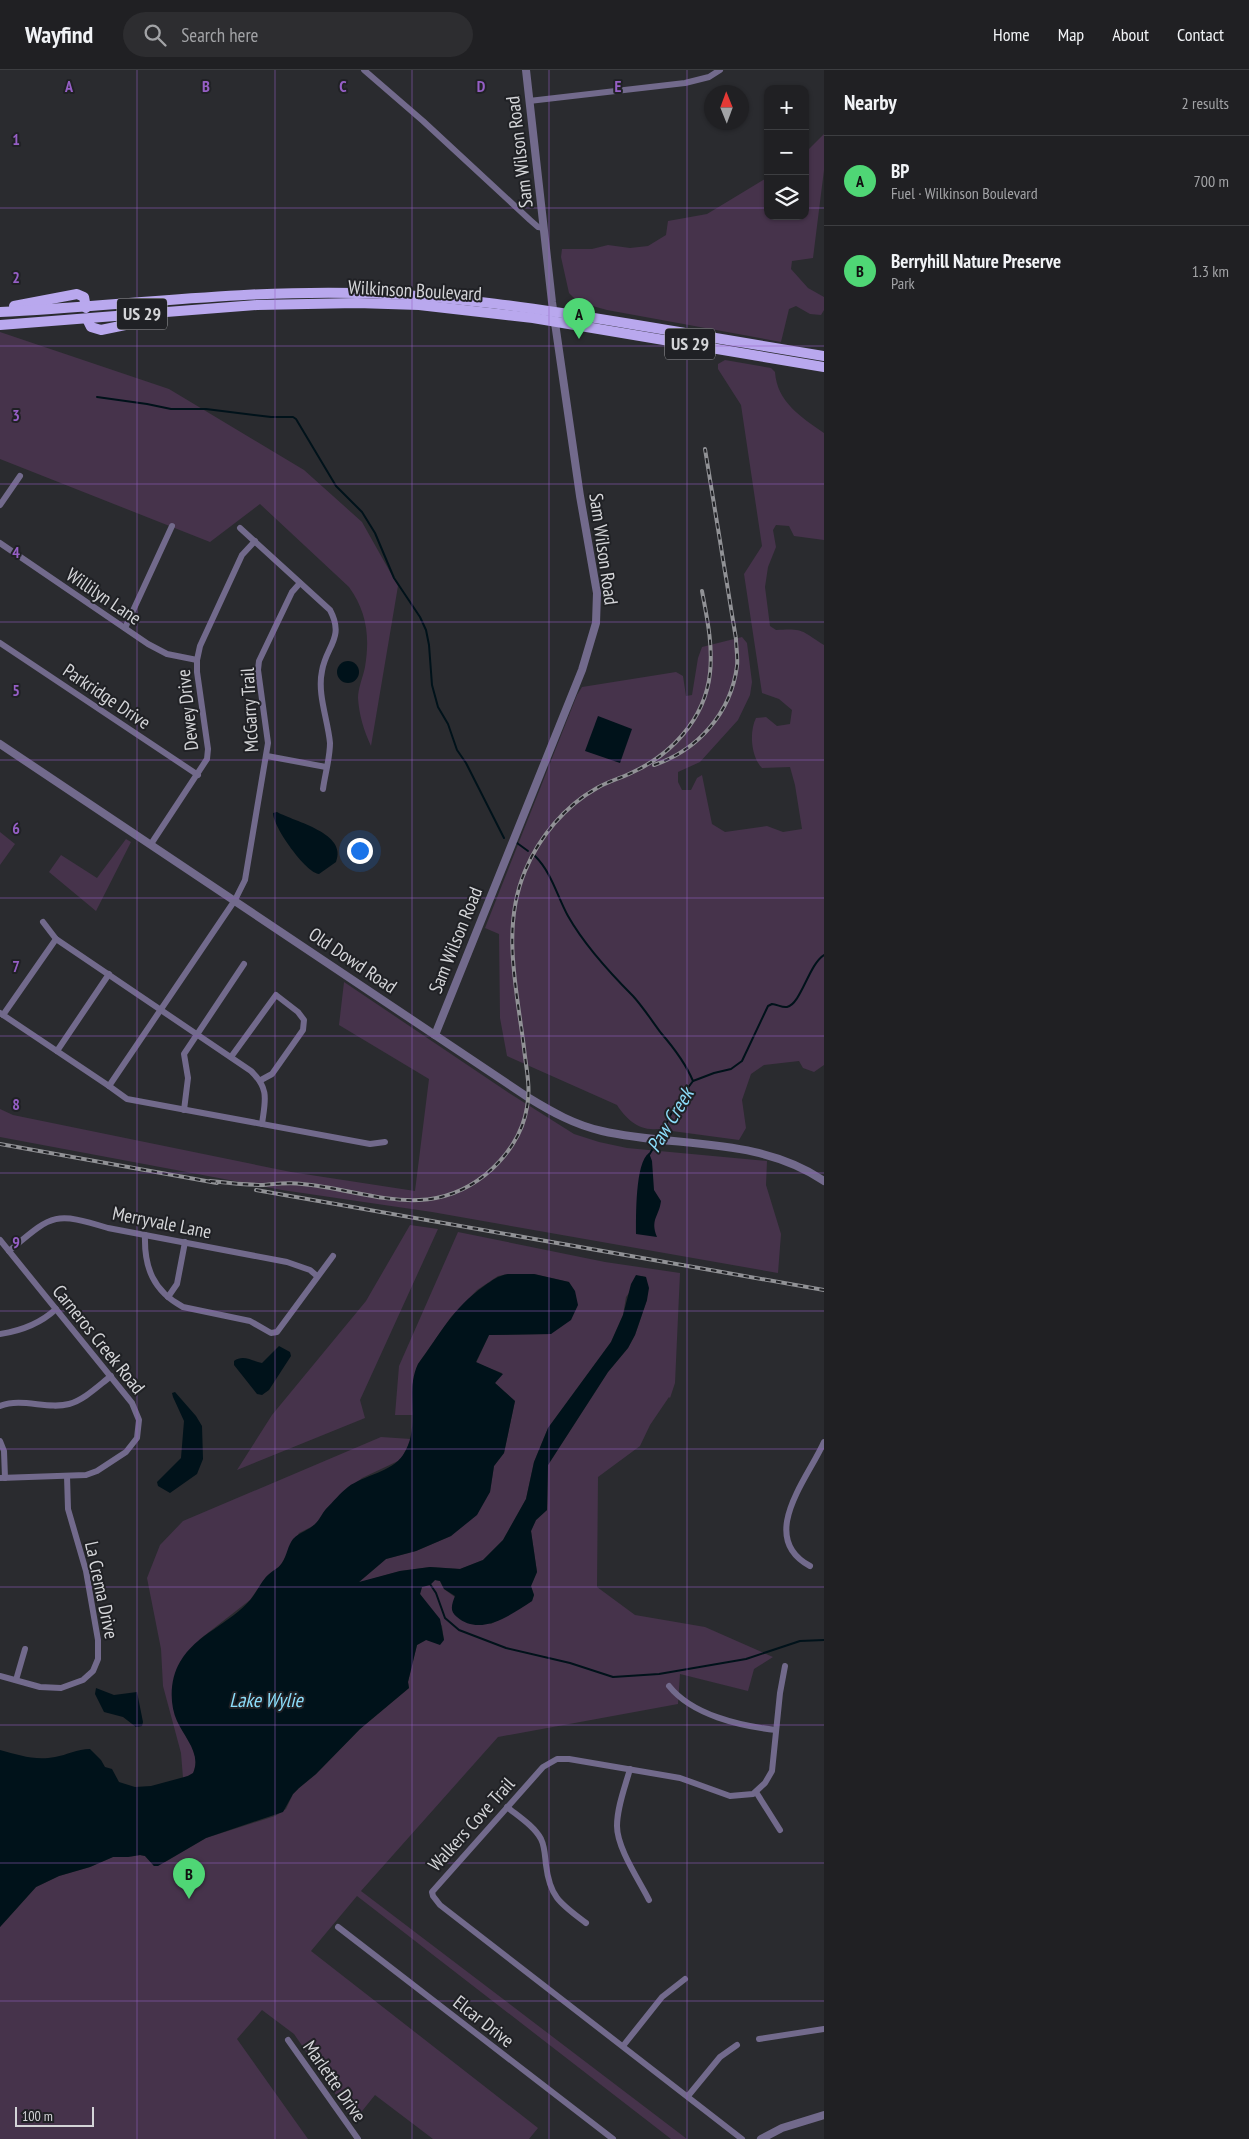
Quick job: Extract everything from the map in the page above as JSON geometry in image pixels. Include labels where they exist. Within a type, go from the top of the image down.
[{"type":"main road","name":"Wilkinson Boulevard","points":[[86,308],[256,293],[554,316],[824,356]]},
{"type":"main road","points":[[0,311],[77,294],[84,297],[86,308]]},
{"type":"main road","name":"Wilkinson Boulevard","points":[[86,319],[91,327],[101,330],[204,310],[325,298]]},
{"type":"main road","name":"Wilkinson Boulevard","points":[[554,316],[824,367]]},
{"type":"main road","points":[[0,325],[86,319]]},
{"type":"street","points":[[364,70],[530,220],[538,227],[544,228]]},
{"type":"street","name":"Sam Wilson Road","points":[[435,1035],[582,670],[596,623],[597,593],[580,496],[554,316],[526,70]]},
{"type":"street","points":[[529,101],[685,83],[709,77],[720,70]]},
{"type":"street","points":[[86,308],[86,319]]},
{"type":"street","points":[[0,505],[20,476]]},
{"type":"street","points":[[125,628],[172,526]]},
{"type":"street","points":[[240,528],[330,610],[337,628],[336,638],[322,669],[321,681],[330,746],[323,789]]},
{"type":"street","name":"Dewey Drive","points":[[151,844],[207,759],[208,749],[196,660],[200,646],[242,555],[255,542]]},
{"type":"street","name":"Willilyn Lane","points":[[0,543],[125,628],[168,654],[196,660]]},
{"type":"street","name":"McGarry Trail","points":[[109,1086],[235,900],[245,880],[268,737],[258,670],[260,661],[292,592],[300,583]]},
{"type":"street","name":"Parkridge Drive","points":[[0,643],[198,775]]},
{"type":"street","name":"Old Dowd Road","points":[[0,744],[529,1098],[563,1118],[602,1131],[750,1150],[769,1155],[801,1168],[824,1181]]},
{"type":"street","points":[[266,756],[326,767]]},
{"type":"street","points":[[43,922],[56,939],[231,1057],[261,1080],[266,1094],[262,1124]]},
{"type":"street","points":[[56,939],[2,1014],[127,1099],[370,1144],[385,1142]]},
{"type":"street","points":[[184,1110],[188,1078],[184,1054],[244,964]]},
{"type":"street","points":[[57,1051],[109,974]]},
{"type":"street","points":[[231,1057],[276,995],[298,1012],[304,1020],[303,1030],[272,1074],[261,1080]]},
{"type":"street","name":"Merryvale Lane","points":[[9,1251],[36,1228],[48,1220],[56,1218],[86,1221],[108,1228],[293,1263],[310,1270],[317,1276]]},
{"type":"street","points":[[145,1235],[147,1265],[160,1289],[168,1297],[183,1307],[250,1320],[271,1333],[277,1332],[333,1256]]},
{"type":"street","name":"Carneros Creek Road","points":[[0,1240],[132,1403],[139,1420],[137,1438],[126,1452],[97,1471],[86,1475],[2,1478]]},
{"type":"street","points":[[168,1297],[177,1284],[185,1242]]},
{"type":"street","points":[[0,1334],[15,1332],[47,1317],[56,1308]]},
{"type":"street","points":[[0,1406],[13,1403],[71,1404],[111,1376]]},
{"type":"street","points":[[0,1441],[4,1451],[2,1478]]},
{"type":"street","points":[[810,1566],[797,1558],[789,1545],[788,1518],[795,1494],[818,1456],[824,1442]]},
{"type":"street","name":"La Crema Drive","points":[[0,1676],[47,1688],[69,1686],[89,1675],[98,1659],[98,1640],[86,1571],[68,1509],[67,1476]]},
{"type":"street","points":[[16,1680],[25,1649]]},
{"type":"street","points":[[780,1830],[756,1792],[772,1771],[780,1693],[785,1666]]},
{"type":"street","points":[[668,1686],[677,1697],[695,1707],[743,1726],[776,1730]]},
{"type":"street","name":"Walkers Cove Trail","points":[[742,2139],[440,1904],[433,1896],[434,1888],[543,1767],[557,1759],[569,1759],[680,1778],[730,1796],[744,1796],[756,1792]]},
{"type":"street","points":[[630,1769],[618,1815],[617,1832],[649,1900]]},
{"type":"street","points":[[507,1807],[540,1837],[549,1885],[553,1894],[560,1903],[586,1923]]},
{"type":"street","name":"Elcar Drive","points":[[338,1926],[612,2139]]},
{"type":"street","points":[[623,2046],[662,1997],[685,1979]]},
{"type":"street","points":[[759,2040],[824,2029]]},
{"type":"street","name":"Marlette Drive","points":[[288,2040],[358,2139]]},
{"type":"street","points":[[688,2096],[720,2057],[736,2045]]},
{"type":"street","points":[[761,2139],[782,2128],[824,2116]]},
{"type":"shaded area","points":[[824,134],[824,170],[813,258],[792,261],[791,269],[808,288],[824,297],[824,310],[821,315],[810,314],[796,306],[789,309],[781,342],[607,310],[578,302],[569,293],[561,257],[562,249],[592,249],[608,245],[630,248],[648,246],[666,235],[668,221],[707,214],[764,179],[764,220],[809,220],[809,149]]},
{"type":"shaded area","points":[[0,332],[169,389],[304,470],[362,522],[398,586],[371,746],[362,723],[358,698],[365,667],[366,625],[360,606],[349,587],[260,504],[210,542],[0,459]]},
{"type":"shaded area","points":[[725,360],[771,368],[775,372],[780,392],[785,400],[799,415],[824,433],[824,540],[794,536],[789,526],[776,525],[773,530],[776,547],[768,567],[765,587],[770,626],[776,630],[798,630],[824,645],[824,1065],[814,1072],[803,1068],[799,1061],[764,1065],[751,1074],[742,1100],[746,1128],[739,1140],[644,1128],[629,1119],[617,1105],[507,1056],[500,1018],[499,934],[485,928],[577,695],[582,687],[676,672],[683,676],[686,696],[692,695],[698,658],[702,647],[742,637],[747,643],[752,682],[750,695],[738,720],[700,762],[678,772],[678,782],[682,790],[691,790],[697,778],[702,775],[712,824],[725,832],[767,826],[783,832],[802,829],[790,767],[762,768],[755,758],[753,751],[752,730],[756,718],[766,717],[777,726],[790,724],[792,710],[779,699],[762,693],[744,574],[762,546],[741,405],[718,369],[718,364]]},
{"type":"shaded area","points":[[0,832],[15,844],[0,865]]},
{"type":"shaded area","points":[[126,839],[131,842],[96,911],[49,872],[61,855],[97,878]]},
{"type":"shaded area","points":[[344,982],[509,1093],[574,1134],[627,1148],[767,1161],[766,1185],[781,1234],[778,1273],[432,1212],[282,1190],[0,1137],[0,1109],[13,1115],[291,1172],[415,1191],[429,1079],[339,1025]]},
{"type":"shaded area","points":[[410,1225],[438,1229],[360,1400],[365,1418],[237,1470],[272,1415],[366,1301]]},
{"type":"shaded area","points":[[458,1232],[605,1262],[680,1273],[675,1383],[670,1398],[650,1425],[640,1446],[598,1477],[597,1587],[635,1615],[705,1627],[773,1657],[754,1669],[748,1691],[680,1674],[678,1704],[498,1737],[361,1891],[687,2139],[671,2139],[357,1896],[311,1951],[538,2128],[529,2139],[433,2139],[375,2095],[354,2121],[294,2034],[262,2010],[237,2039],[308,2139],[0,2139],[0,1927],[36,1887],[59,1876],[90,1867],[113,1857],[145,1856],[154,1866],[165,1862],[206,1838],[275,1816],[286,1809],[293,1794],[299,1788],[316,1774],[360,1729],[409,1688],[408,1682],[417,1645],[426,1640],[444,1640],[442,1626],[420,1594],[422,1587],[430,1585],[435,1580],[440,1581],[444,1589],[491,1624],[532,1601],[534,1595],[531,1586],[537,1572],[531,1531],[536,1520],[547,1510],[548,1465],[608,1372],[628,1348],[635,1335],[647,1300],[646,1277],[642,1276],[626,1297],[623,1315],[611,1342],[548,1428],[534,1462],[526,1499],[503,1540],[483,1560],[460,1569],[430,1567],[400,1571],[358,1583],[386,1559],[416,1551],[451,1536],[490,1492],[494,1466],[504,1453],[515,1401],[495,1383],[502,1373],[476,1363],[489,1335],[551,1334],[569,1282],[534,1274],[508,1274],[498,1276],[477,1290],[451,1317],[418,1364],[412,1386],[413,1415],[395,1415],[399,1366]]},
{"type":"shaded area","points":[[381,1437],[411,1439],[403,1456],[398,1461],[362,1478],[326,1509],[315,1525],[299,1533],[278,1569],[266,1577],[250,1600],[200,1639],[180,1662],[173,1684],[173,1707],[177,1720],[192,1747],[196,1759],[194,1773],[183,1778],[181,1753],[163,1686],[161,1649],[147,1578],[160,1545],[183,1521]]},
{"type":"water","points":[[348,661],[358,668],[359,672],[352,682],[348,683],[338,676],[337,672],[344,662]]},
{"type":"water","points":[[598,716],[632,729],[620,763],[585,751]]},
{"type":"water","points":[[277,812],[318,830],[327,836],[334,843],[338,852],[336,862],[319,874],[313,872],[291,848],[278,828],[273,813]]},
{"type":"water","points":[[649,1153],[652,1161],[654,1190],[661,1201],[654,1226],[657,1237],[636,1234],[636,1204],[639,1178],[644,1158]]},
{"type":"water","name":"Lake Wylie","points":[[508,1274],[534,1274],[569,1282],[575,1291],[578,1305],[571,1320],[551,1334],[489,1335],[476,1362],[503,1374],[495,1383],[515,1401],[504,1453],[494,1466],[490,1492],[477,1515],[451,1536],[416,1551],[386,1559],[359,1582],[400,1571],[430,1567],[460,1569],[483,1560],[503,1540],[526,1499],[534,1462],[548,1428],[611,1342],[623,1315],[631,1284],[636,1275],[646,1277],[649,1288],[647,1300],[635,1335],[628,1348],[608,1372],[548,1465],[547,1510],[536,1520],[531,1531],[537,1572],[531,1586],[534,1595],[532,1601],[495,1622],[475,1625],[466,1623],[454,1615],[452,1607],[455,1596],[444,1589],[440,1581],[435,1580],[430,1585],[422,1587],[420,1594],[440,1619],[444,1640],[440,1645],[426,1640],[417,1645],[408,1682],[409,1688],[360,1729],[316,1774],[299,1788],[293,1794],[283,1812],[206,1838],[158,1866],[154,1866],[145,1856],[140,1855],[113,1857],[90,1867],[59,1876],[36,1887],[0,1927],[0,1750],[27,1757],[48,1758],[90,1749],[105,1767],[112,1769],[119,1782],[135,1787],[151,1786],[193,1773],[195,1766],[194,1752],[174,1714],[172,1699],[174,1676],[180,1662],[187,1652],[204,1636],[243,1608],[266,1577],[282,1563],[293,1539],[313,1526],[342,1492],[355,1483],[398,1461],[409,1444],[412,1422],[412,1387],[418,1364],[463,1304],[493,1280]]},
{"type":"water","points":[[279,1346],[290,1352],[291,1356],[269,1390],[262,1395],[257,1394],[234,1365],[234,1361],[244,1358],[262,1363]]},
{"type":"water","points":[[175,1392],[196,1416],[202,1426],[203,1459],[197,1474],[170,1493],[158,1486],[157,1482],[181,1458],[184,1421],[173,1397],[172,1393]]},
{"type":"water","points":[[96,1688],[114,1695],[137,1692],[143,1722],[142,1726],[136,1727],[123,1717],[104,1712],[95,1694]]},
{"type":"waterway","points":[[97,397],[171,409],[206,409],[271,417],[293,417],[296,419],[336,486],[362,512],[375,533],[394,578],[420,617],[426,630],[432,685],[438,707],[448,724],[457,750],[466,763],[504,838]]},
{"type":"waterway","points":[[517,843],[528,851]]},
{"type":"waterway","points":[[535,856],[546,870],[568,916],[582,938],[640,1005],[679,1056],[693,1081]]},
{"type":"waterway","name":"Paw Creek","points":[[659,1138],[676,1104],[693,1081],[731,1069],[742,1061],[768,1006],[772,1004],[787,1007],[792,1004],[797,999],[814,966],[824,955]]},
{"type":"waterway","name":"Paw Creek","points":[[649,1155],[657,1142]]},
{"type":"waterway","points":[[430,1584],[436,1593],[445,1618],[459,1630],[506,1648],[570,1663],[613,1677],[659,1674],[746,1659],[800,1641],[824,1640]]},
{"type":"railway","points":[[654,765],[685,750],[710,728],[728,699],[734,683],[737,666],[736,639],[705,449]]},
{"type":"railway","points":[[210,1181],[256,1185],[297,1183],[373,1196],[418,1200],[441,1197],[463,1189],[485,1175],[500,1161],[522,1127],[529,1092],[515,982],[512,937],[518,893],[525,871],[545,835],[574,804],[601,786],[629,774],[658,757],[671,747],[693,721],[707,690],[711,663],[708,621],[702,591]]},
{"type":"railway","points":[[0,1144],[217,1183]]},
{"type":"railway","points":[[256,1190],[824,1290]]},
{"type":"place","name":"BP","points":[[579,339]]},
{"type":"place","name":"Berryhill Nature Preserve","points":[[189,1899]]}]
